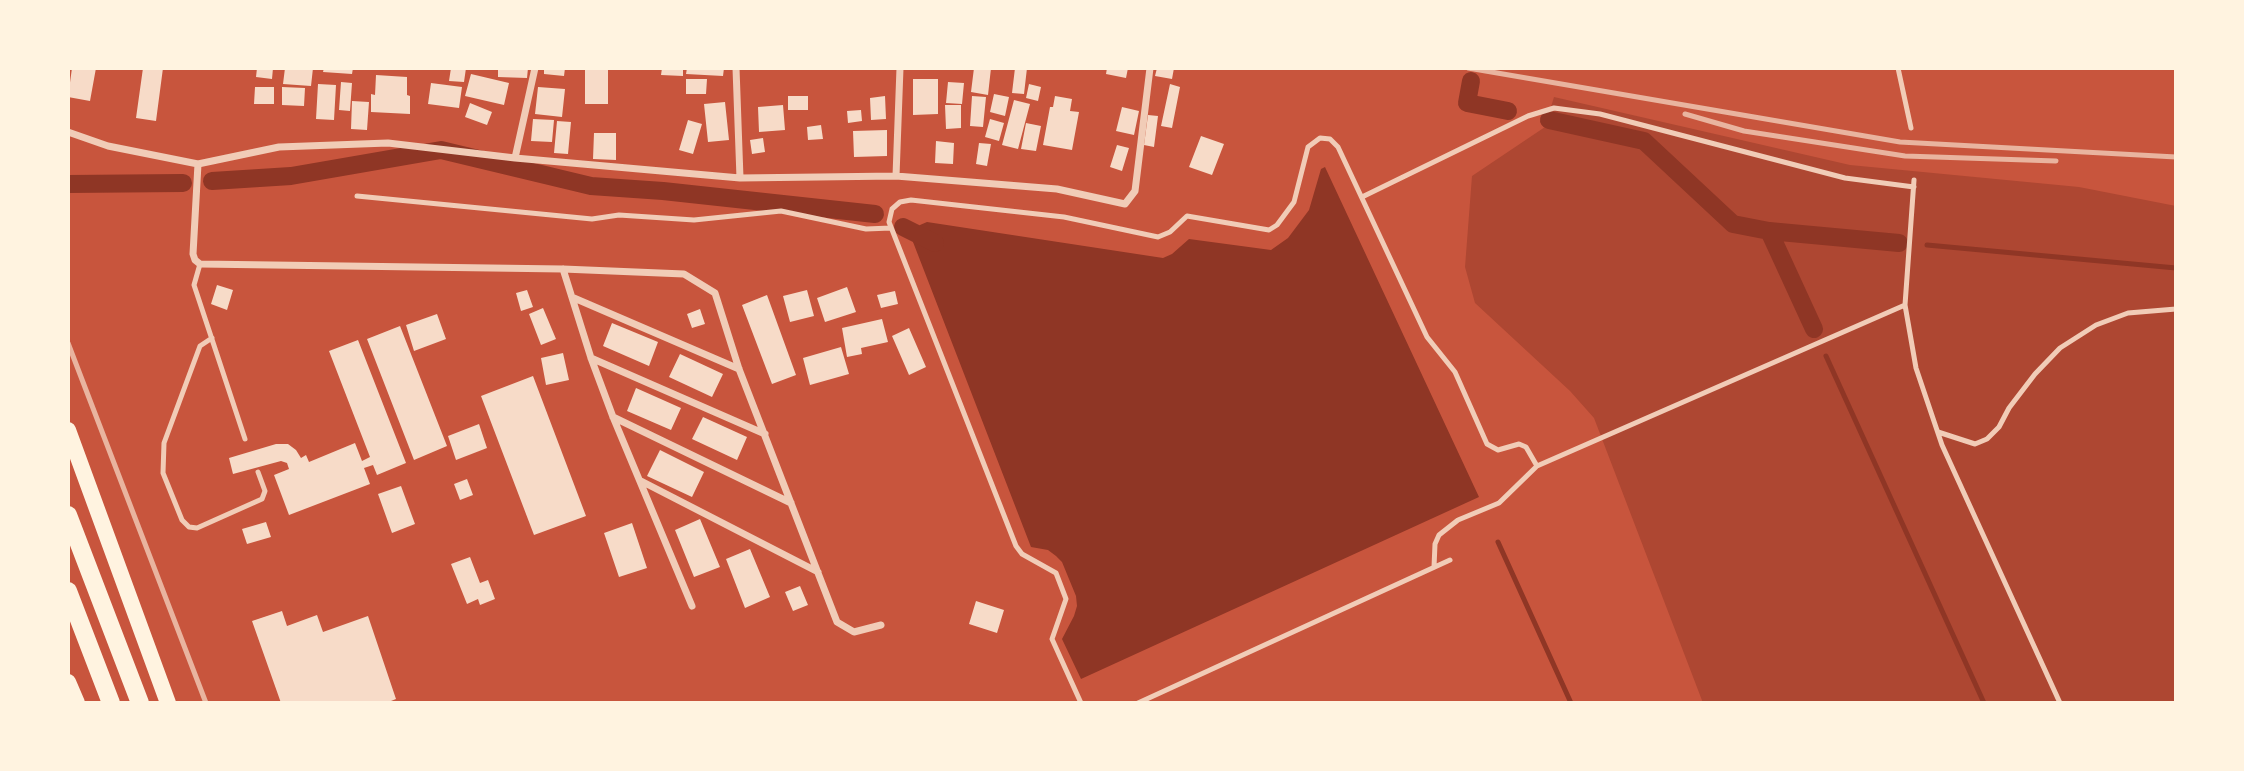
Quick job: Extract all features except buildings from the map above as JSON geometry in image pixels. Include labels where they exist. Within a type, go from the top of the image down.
[{"type":"highway","points":[[68,514],[140,703]]},
{"type":"highway","points":[[68,592],[111,703]]},
{"type":"main road","points":[[68,430],[169,703]]},
{"type":"main road","points":[[68,682],[77,703]]},
{"type":"street","points":[[515,158],[535,68]]},
{"type":"street","points":[[736,68],[740,178]]},
{"type":"street","points":[[895,176],[900,68]]},
{"type":"street","points":[[68,132],[108,146],[198,164],[279,147],[388,143],[515,158],[740,178],[895,176],[1057,189],[1125,204],[1135,191],[1150,68]]},
{"type":"street","points":[[198,164],[193,254],[200,264],[564,269],[684,274],[715,293],[739,369],[837,622],[854,632],[881,625]]},
{"type":"street","points":[[564,269],[591,358],[613,417],[692,607]]},
{"type":"street","points":[[574,298],[739,369]]},
{"type":"street","points":[[591,358],[766,434]]},
{"type":"street","points":[[613,417],[790,503]]},
{"type":"street","points":[[641,481],[819,573]]},
{"type":"lane","points":[[1898,68],[1912,128]]},
{"type":"lane","points":[[1362,197],[1528,116],[1554,108],[1600,114],[1845,178],[1914,183],[1905,305],[1916,368],[1942,445],[2060,703]]},
{"type":"lane","points":[[1081,703],[1052,639],[1066,599],[1056,573],[1022,555],[1016,546],[891,228],[889,216],[892,209],[905,200],[1064,217],[1158,237],[1170,232],[1187,216],[1269,230],[1278,225],[1294,202],[1308,147],[1320,138],[1329,139],[1338,147],[1427,337],[1455,372],[1487,444],[1498,450],[1519,444],[1526,447],[1537,467]]},
{"type":"lane","points":[[358,196],[592,219],[619,215],[694,220],[781,211],[866,229],[891,228]]},
{"type":"lane","points":[[200,264],[194,285],[245,439]]},
{"type":"lane","points":[[1434,567],[1435,544],[1439,535],[1458,520],[1499,503],[1537,467],[1905,305]]},
{"type":"lane","points":[[1938,432],[1975,444],[1987,439],[1999,428],[2009,408],[2035,374],[2060,348],[2096,325],[2129,313],[2176,309]]},
{"type":"lane","points":[[212,338],[200,346],[164,443],[163,472],[182,520],[189,527],[197,528],[262,499],[265,491],[258,472]]},
{"type":"lane","points":[[1138,703],[1450,560]]},
{"type":"shaded area","points":[[1554,97],[1850,165],[2079,187],[2176,206],[2176,703],[1703,703],[1594,418],[1570,391],[1475,303],[1465,267],[1472,176],[1545,127]]},
{"type":"shaded area","points":[[1325,167],[1479,497],[1081,679],[1062,639],[1074,616],[1076,596],[1062,562],[1048,550],[1031,547],[913,242],[914,233],[920,225],[927,222],[1163,258],[1189,239],[1271,250],[1288,238],[1309,210],[1321,169]]},
{"type":"waterway","points":[[1471,81],[1467,103],[1508,111]]},
{"type":"waterway","points":[[1549,120],[1644,141],[1733,224],[1769,231],[1899,243]]},
{"type":"waterway","points":[[212,181],[291,176],[441,150],[591,186],[875,214]]},
{"type":"waterway","points":[[68,184],[183,183]]},
{"type":"waterway","points":[[903,227],[935,243]]},
{"type":"waterway","points":[[1769,231],[1814,329]]},
{"type":"waterway","points":[[1927,245],[2176,268]]},
{"type":"waterway","points":[[1826,356],[1984,703]]},
{"type":"waterway","points":[[1498,542],[1571,703]]},
{"type":"railway","points":[[1468,68],[1900,142],[2176,157]]},
{"type":"railway","points":[[1685,114],[1744,131],[1905,156],[2056,161]]},
{"type":"railway","points":[[68,343],[206,703]]}]
